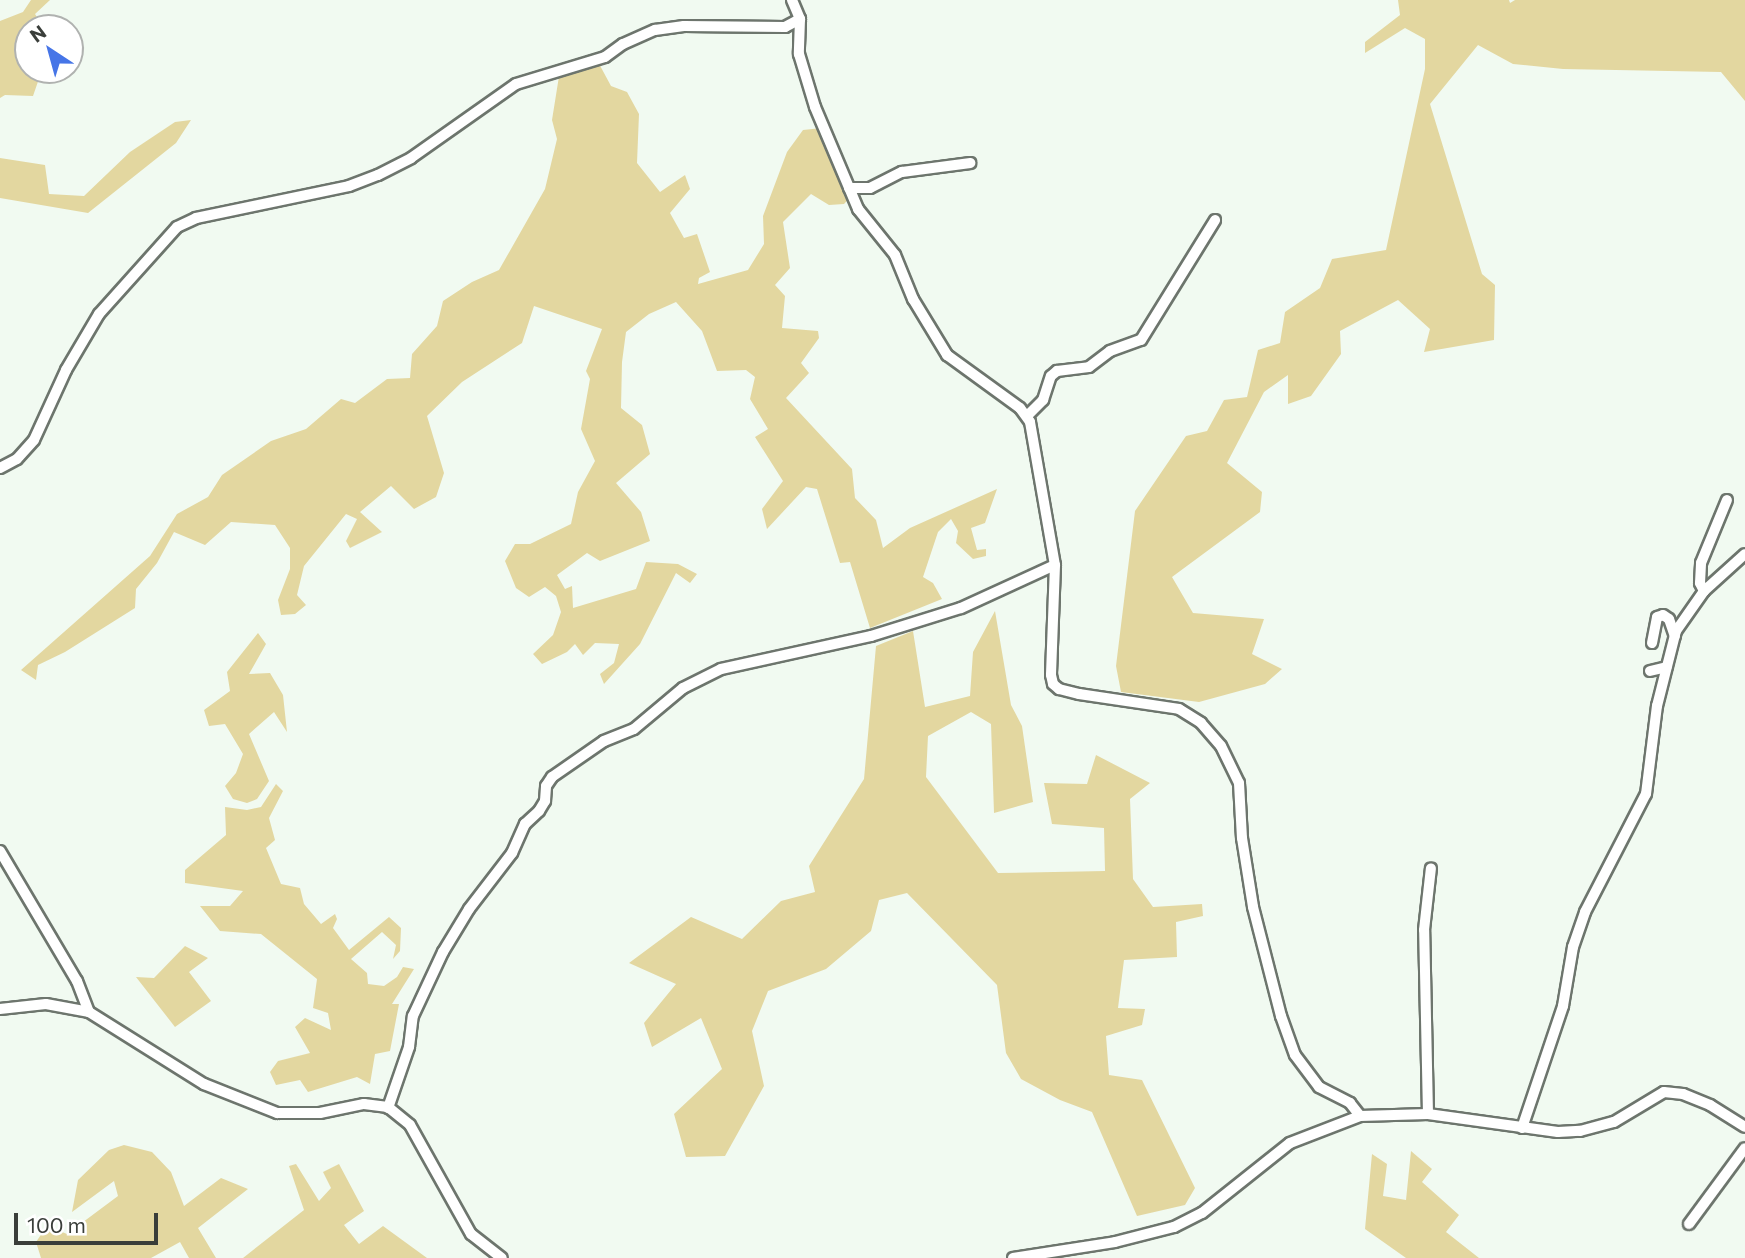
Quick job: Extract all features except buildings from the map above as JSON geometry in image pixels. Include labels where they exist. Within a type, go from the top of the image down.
[{"type":"street","points":[[792,0],[800,19],[799,54],[815,107],[849,188],[868,223],[895,255],[913,299],[947,355],[1027,416],[1035,438],[1055,565],[1051,675],[1054,684],[1059,689],[1079,694],[1179,709],[1201,723],[1221,746],[1239,783],[1242,838],[1253,907],[1281,1016],[1295,1055],[1319,1087],[1350,1103],[1360,1116]]},
{"type":"street","points":[[0,468],[17,459],[34,440],[66,370],[99,314],[177,227],[196,218],[349,186],[411,158],[516,84],[605,57],[623,44],[655,30],[684,26],[785,27],[800,19]]},
{"type":"street","points":[[849,188],[870,188],[902,172],[970,163]]},
{"type":"street","points":[[1027,416],[1043,400],[1051,376],[1057,371],[1089,367],[1110,351],[1141,340],[1215,220]]},
{"type":"street","points":[[1704,591],[1700,583],[1701,563],[1727,500]]},
{"type":"street","points":[[1522,1128],[1563,1006],[1573,947],[1585,912],[1646,794],[1657,706],[1675,636],[1684,617],[1704,591],[1745,554]]},
{"type":"street","points":[[388,1108],[409,1047],[413,1016],[443,952],[468,909],[512,853],[524,824],[539,811],[545,801],[545,786],[552,776],[604,741],[634,729],[683,688],[721,669],[871,636],[961,608],[1055,565]]},
{"type":"street","points":[[1652,643],[1657,617],[1663,615],[1669,619],[1675,636]]},
{"type":"street","points":[[1650,671],[1667,667]]},
{"type":"street","points":[[0,851],[77,981],[89,1012]]},
{"type":"street","points":[[1428,1114],[1424,930],[1431,867]]},
{"type":"street","points":[[0,1009],[46,1004],[89,1012],[204,1084],[276,1113],[320,1113],[364,1104],[388,1108],[410,1125],[471,1234],[502,1258]]},
{"type":"street","points":[[1013,1258],[1115,1242],[1174,1227],[1202,1213],[1290,1143],[1360,1116],[1428,1114],[1558,1132],[1598,1128],[1623,1117],[1664,1092],[1683,1094],[1710,1105],[1745,1127]]},
{"type":"street","points":[[1689,1224],[1745,1148]]},
{"type":"shaded area","points":[[31,0],[50,0],[35,14],[18,14],[23,12]]},
{"type":"shaded area","points":[[1398,0],[1509,0],[1510,3],[1515,0],[1745,0],[1745,101],[1721,72],[1563,69],[1513,64],[1478,45],[1430,104],[1482,274],[1495,285],[1494,340],[1424,352],[1430,329],[1398,300],[1340,331],[1341,354],[1311,396],[1288,404],[1288,375],[1264,392],[1227,463],[1262,492],[1260,512],[1172,577],[1193,613],[1264,619],[1252,654],[1282,669],[1265,684],[1199,702],[1121,692],[1116,666],[1135,511],[1186,436],[1207,431],[1224,400],[1247,397],[1258,350],[1280,343],[1285,312],[1320,288],[1332,259],[1386,250],[1425,69],[1425,39],[1405,28],[1365,53],[1365,42],[1400,15]]},
{"type":"shaded area","points":[[14,16],[14,84],[37,84],[33,96],[5,95],[0,98],[0,21]]},
{"type":"shaded area","points":[[597,60],[611,86],[627,92],[639,114],[637,163],[660,192],[685,175],[690,189],[670,213],[684,238],[697,234],[710,272],[699,278],[698,284],[748,270],[764,244],[763,216],[787,152],[803,130],[822,128],[832,154],[857,190],[844,204],[829,205],[811,194],[783,222],[790,268],[775,285],[785,296],[782,328],[818,331],[819,338],[801,363],[809,373],[786,398],[852,469],[855,498],[876,520],[883,548],[910,528],[997,489],[985,523],[971,528],[977,550],[986,549],[986,556],[973,559],[956,543],[958,531],[951,519],[938,532],[923,577],[933,583],[942,599],[870,628],[850,562],[840,563],[817,489],[806,487],[767,529],[762,509],[783,481],[755,437],[768,429],[750,399],[755,377],[746,370],[717,371],[702,331],[676,302],[649,314],[626,332],[622,362],[621,408],[642,425],[650,454],[616,483],[641,512],[650,541],[600,561],[587,553],[557,575],[565,589],[572,586],[573,608],[636,589],[646,562],[678,564],[697,574],[690,583],[676,573],[640,644],[604,684],[600,674],[614,663],[619,644],[595,643],[583,655],[575,644],[567,652],[542,664],[533,654],[553,635],[561,612],[556,596],[545,587],[529,597],[516,588],[505,561],[515,544],[530,544],[571,524],[578,492],[595,461],[581,429],[590,379],[586,371],[602,329],[534,306],[522,343],[462,382],[427,416],[444,473],[436,497],[414,509],[391,486],[360,512],[382,532],[350,548],[346,541],[357,519],[346,514],[304,566],[297,595],[306,605],[295,614],[281,615],[278,600],[290,569],[290,548],[275,525],[231,522],[205,545],[174,532],[157,563],[136,589],[135,608],[65,652],[38,665],[36,680],[21,670],[150,556],[177,514],[208,497],[222,475],[271,441],[306,429],[341,399],[355,403],[387,379],[410,378],[412,354],[437,326],[443,301],[472,282],[499,270],[545,189],[557,139],[552,120],[560,70]]},
{"type":"shaded area","points":[[191,120],[176,143],[88,213],[0,198],[0,158],[45,165],[49,194],[84,196],[130,152],[175,122]]},
{"type":"shaded area","points":[[995,611],[1011,705],[1022,726],[1033,802],[994,813],[991,724],[971,712],[928,736],[926,777],[998,873],[1105,871],[1104,828],[1052,824],[1044,783],[1087,784],[1096,755],[1150,783],[1130,799],[1133,879],[1153,907],[1202,904],[1203,916],[1176,922],[1177,957],[1124,960],[1118,1008],[1145,1009],[1142,1025],[1106,1036],[1109,1075],[1142,1080],[1195,1188],[1185,1205],[1137,1216],[1092,1112],[1060,1100],[1021,1079],[1006,1053],[997,985],[907,893],[879,900],[871,931],[826,969],[768,991],[752,1031],[764,1086],[725,1156],[686,1157],[674,1114],[722,1069],[701,1018],[652,1047],[644,1023],[676,984],[629,963],[691,917],[742,939],[781,901],[815,892],[809,866],[864,779],[876,646],[913,631],[925,707],[970,696],[973,652]]},
{"type":"shaded area","points":[[258,633],[266,644],[249,674],[270,673],[283,695],[287,732],[274,712],[249,734],[269,781],[257,799],[247,803],[233,799],[225,786],[236,773],[243,754],[225,724],[209,726],[204,710],[230,691],[227,672]]},
{"type":"shaded area","points":[[276,784],[283,791],[269,818],[275,840],[266,848],[281,884],[300,888],[304,904],[321,924],[335,914],[337,919],[333,928],[349,950],[389,917],[401,928],[400,951],[393,959],[396,945],[382,932],[351,959],[367,973],[368,984],[384,986],[397,977],[403,967],[414,969],[392,1004],[399,1004],[390,1051],[375,1054],[370,1084],[357,1077],[308,1092],[300,1080],[276,1085],[270,1072],[278,1061],[310,1053],[295,1027],[305,1018],[331,1030],[328,1013],[313,1008],[317,979],[261,934],[220,931],[200,906],[230,906],[243,891],[185,883],[185,870],[226,835],[225,807],[247,810],[261,807]]},
{"type":"shaded area","points":[[185,946],[208,958],[189,972],[211,1001],[175,1027],[136,977],[154,978]]},
{"type":"shaded area","points":[[124,1145],[152,1152],[171,1172],[184,1206],[221,1178],[248,1189],[198,1228],[216,1258],[189,1258],[180,1242],[151,1258],[41,1258],[36,1242],[47,1226],[67,1234],[118,1196],[114,1181],[72,1212],[78,1180],[109,1150]]},
{"type":"shaded area","points":[[1411,1151],[1432,1169],[1422,1182],[1459,1215],[1446,1232],[1479,1258],[1406,1258],[1365,1229],[1372,1154],[1387,1164],[1383,1196],[1406,1200]]},
{"type":"shaded area","points":[[296,1164],[319,1201],[331,1188],[323,1172],[339,1164],[364,1211],[344,1225],[359,1244],[383,1226],[427,1258],[243,1258],[304,1210],[289,1166]]}]
